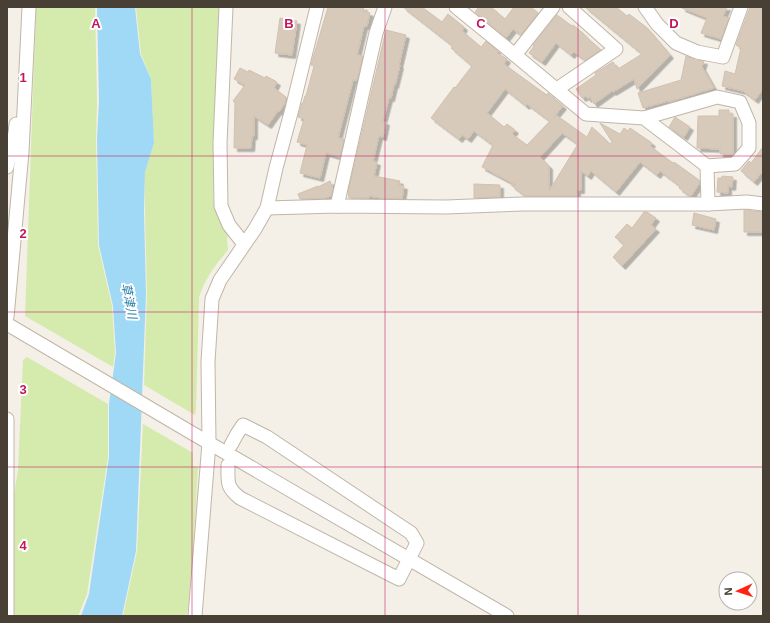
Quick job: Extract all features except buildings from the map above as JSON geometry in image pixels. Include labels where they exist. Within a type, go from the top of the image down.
[{"type":"street","points":[[7,166],[16,153],[15,133],[22,7]]},
{"type":"street","points":[[7,317],[16,153],[29,7]]},
{"type":"street","points":[[226,7],[220,143],[221,206],[230,226],[244,244]]},
{"type":"street","points":[[195,616],[209,443],[208,362],[212,299],[220,280],[255,229],[267,208],[317,7]]},
{"type":"street","points":[[337,206],[376,34],[385,7]]},
{"type":"street","points":[[515,55],[553,7]]},
{"type":"street","points":[[557,89],[616,49],[568,7]]},
{"type":"street","points":[[645,7],[657,24],[676,43],[697,52],[723,57],[741,7]]},
{"type":"street","points":[[458,8],[586,114],[644,118],[717,97],[740,102],[749,123],[750,148],[735,164],[707,166],[644,118]]},
{"type":"street","points":[[707,166],[708,204]]},
{"type":"street","points":[[267,208],[337,206],[446,207],[523,204],[708,204],[747,202],[763,204]]},
{"type":"street","points":[[7,324],[507,616]]},
{"type":"street","points":[[7,419],[7,616]]},
{"type":"street","points":[[228,465],[228,483],[233,492],[240,498],[399,579],[417,543],[411,533],[267,437],[243,425],[231,445]]},
{"type":"green space","points":[[36,7],[95,7],[98,245],[112,306],[115,353],[113,367],[25,316]]},
{"type":"green space","points":[[136,7],[220,7],[213,197],[215,208],[219,217],[230,235],[227,238],[228,250],[211,272],[199,297],[195,415],[144,385],[147,294],[145,172],[154,143],[151,79],[141,54]]},
{"type":"green space","points":[[27,357],[108,404],[108,457],[87,594],[78,616],[13,616],[14,494],[18,470],[23,360]]},
{"type":"green space","points":[[143,424],[193,453],[193,466],[198,467],[193,553],[188,609],[186,616],[123,616],[137,551]]},
{"type":"water","name":"草津川","points":[[97,7],[135,7],[140,54],[151,79],[154,143],[145,172],[144,212],[146,294],[136,551],[122,616],[81,616],[89,594],[109,457],[109,404],[116,353],[113,306],[99,245],[97,140],[99,100]]}]
